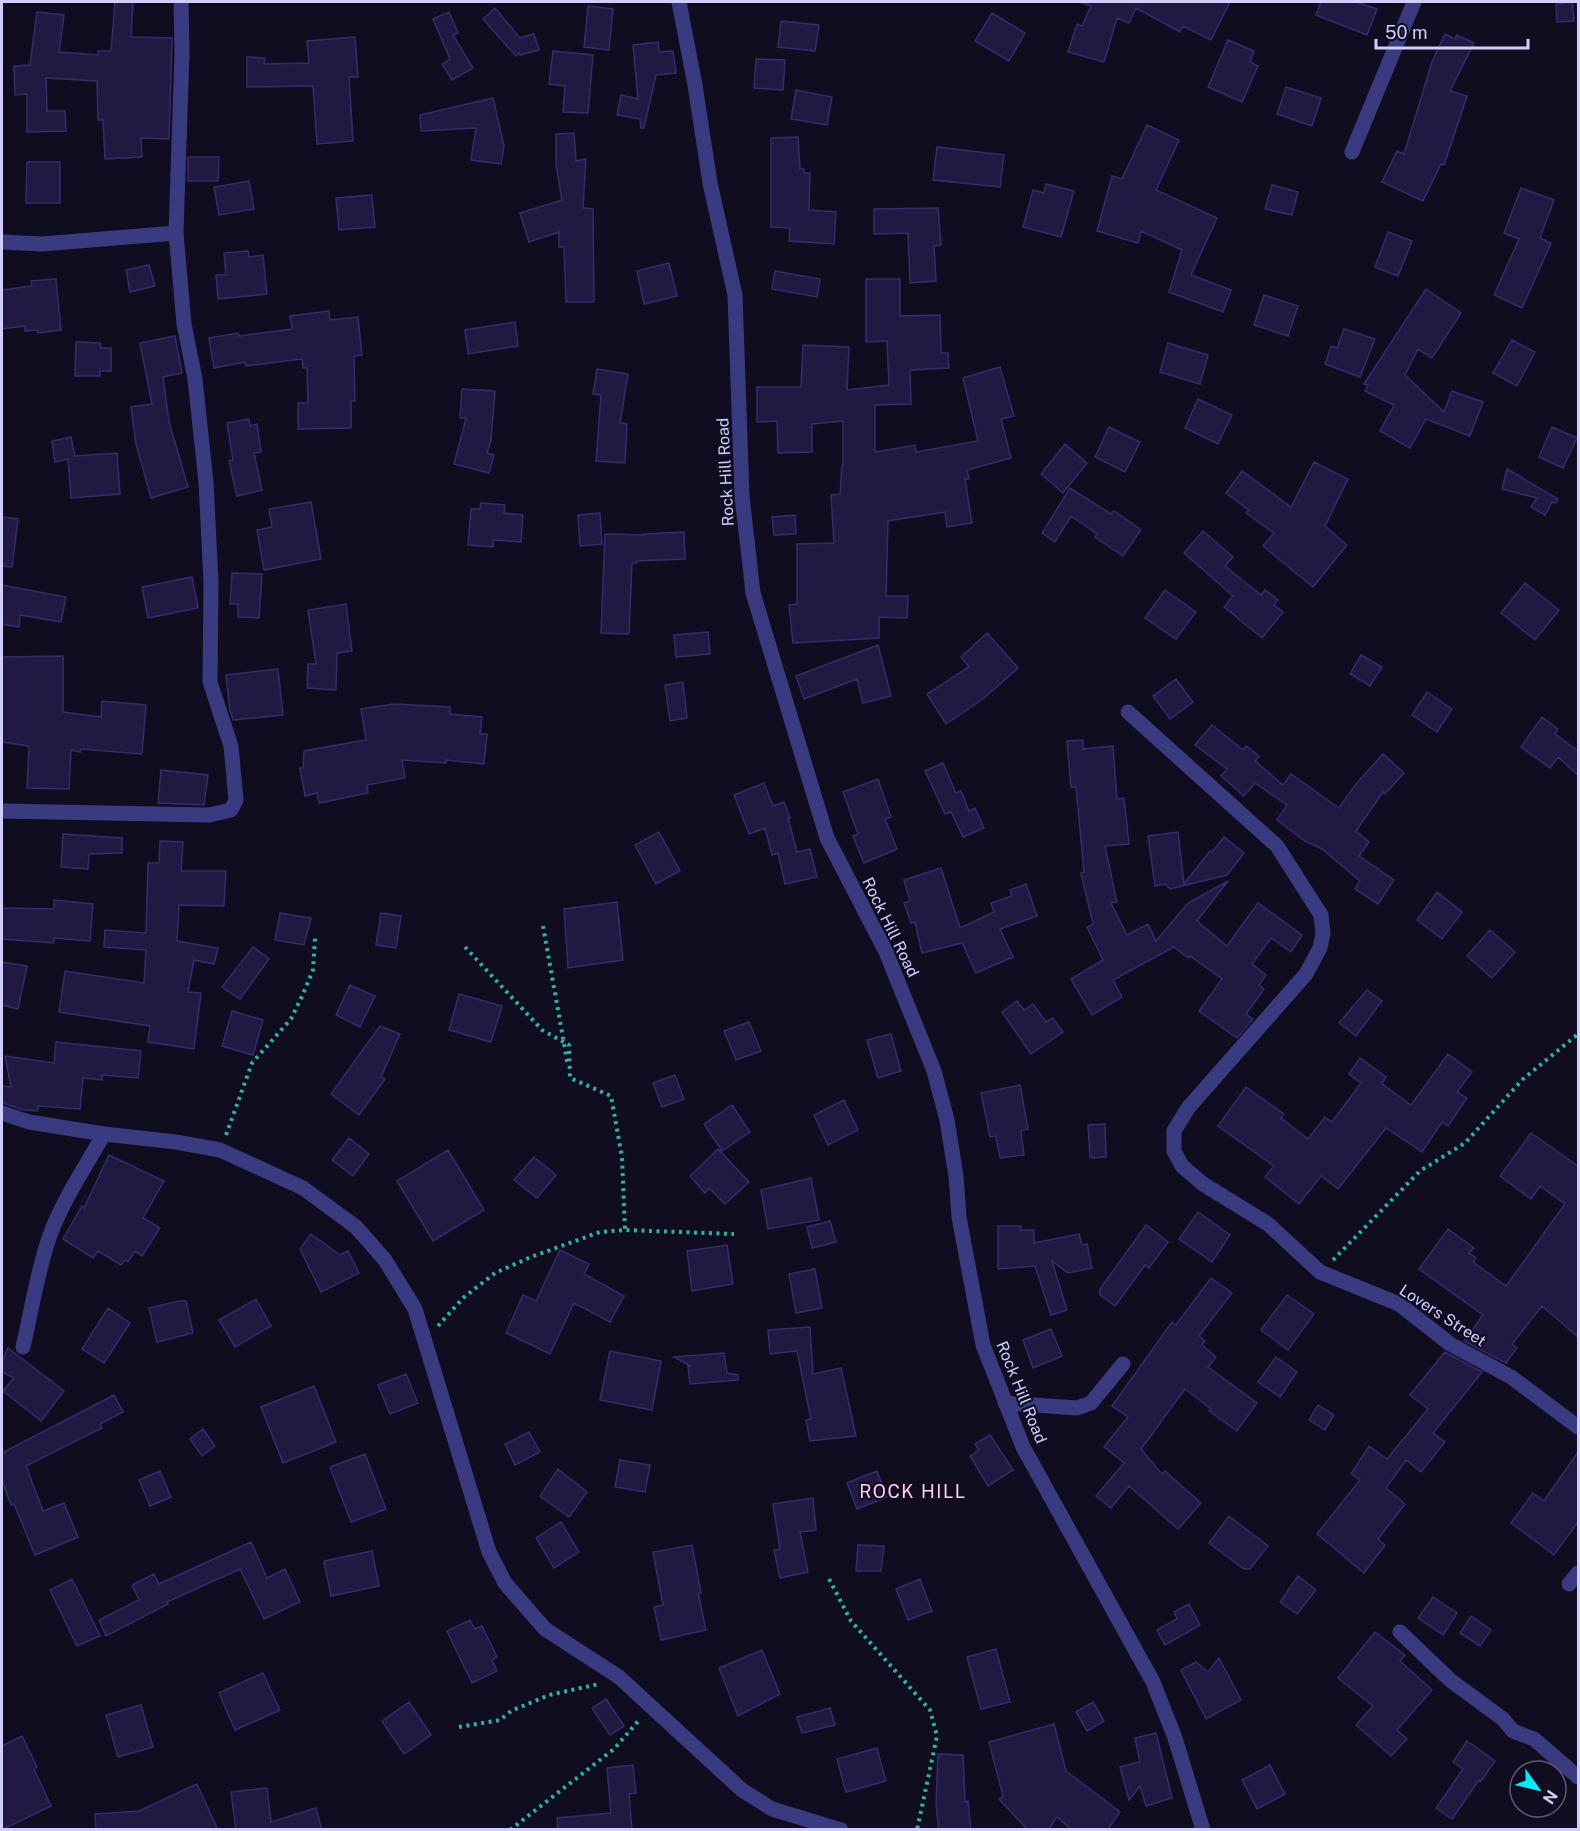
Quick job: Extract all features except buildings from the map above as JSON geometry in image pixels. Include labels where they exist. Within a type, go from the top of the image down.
[{"type":"street","points":[[2,811],[209,815],[231,810],[234,806],[236,783],[231,746],[210,682],[211,581],[206,482],[195,378],[184,324],[176,232],[182,54],[181,2]]},
{"type":"street","name":"Rock Hill Road","points":[[679,2],[710,183],[735,295],[742,496],[753,593],[827,838],[886,952],[934,1071],[947,1120],[956,1176],[959,1217],[983,1344],[1023,1447],[1153,1682],[1175,1738],[1203,1830]]},
{"type":"street","points":[[1352,152],[1414,2]]},
{"type":"street","points":[[2,242],[42,244],[176,232]]},
{"type":"street","name":"Lovers Street","points":[[1128,712],[1277,846],[1321,915],[1323,934],[1320,948],[1306,974],[1188,1108],[1174,1131],[1174,1150],[1182,1166],[1203,1184],[1268,1224],[1320,1272],[1399,1304],[1450,1344],[1511,1377],[1578,1427]]},
{"type":"street","points":[[2,1113],[29,1122],[220,1150],[303,1188],[356,1227],[385,1260],[415,1309],[489,1552],[506,1583],[545,1629],[619,1677],[742,1790],[772,1809],[841,1830]]},
{"type":"street","points":[[23,1347],[36,1282],[51,1234],[69,1196],[104,1134]]},
{"type":"street","points":[[1005,1403],[1077,1408],[1091,1403],[1123,1364]]},
{"type":"street","points":[[1400,1632],[1450,1680],[1503,1719],[1513,1731],[1534,1739],[1578,1777]]},
{"type":"path","points":[[543,926],[570,1078]]},
{"type":"path","points":[[220,1150],[252,1063],[291,1019],[303,994],[313,970],[315,938]]},
{"type":"path","points":[[465,947],[542,1030],[569,1045],[570,1078]]},
{"type":"path","points":[[1320,1272],[1420,1171],[1465,1143],[1523,1079],[1578,1034]]},
{"type":"path","points":[[570,1078],[611,1096],[622,1157],[625,1230]]},
{"type":"path","points":[[426,1340],[463,1298],[495,1273],[590,1235],[625,1230],[734,1234]]},
{"type":"path","points":[[829,1579],[851,1621],[930,1710],[937,1736],[917,1830]]},
{"type":"path","points":[[459,1727],[500,1720],[511,1711],[549,1695],[619,1677]]},
{"type":"path","points":[[510,1830],[614,1749],[651,1707]]},
{"type":"district","name":"ROCK HILL","points":[[913,1492]]}]
